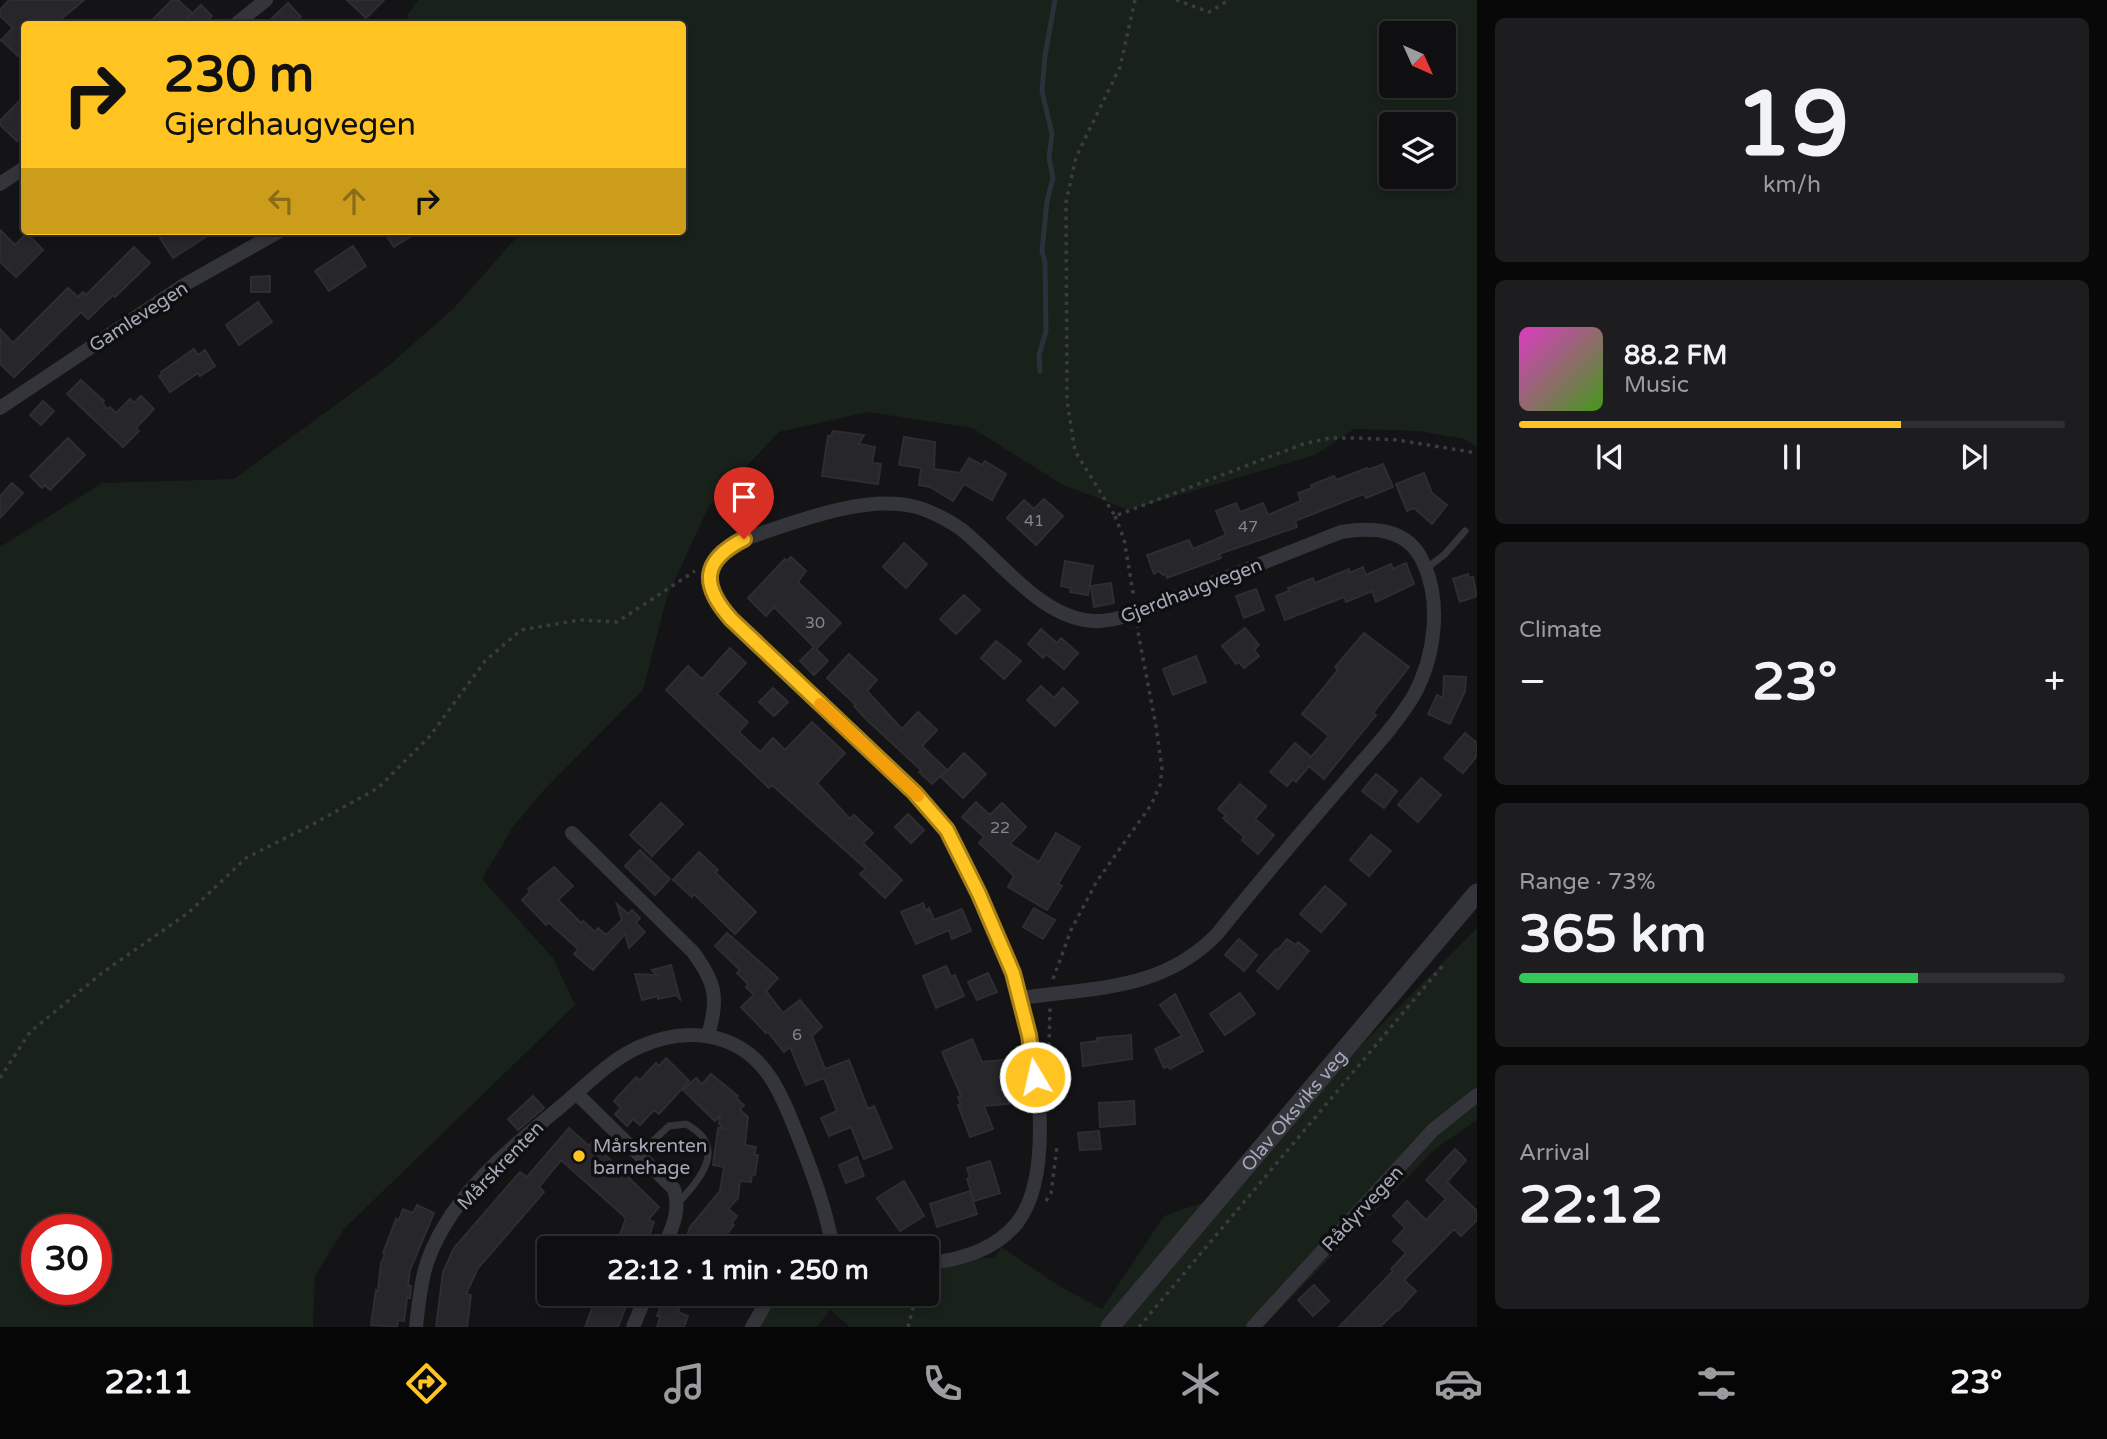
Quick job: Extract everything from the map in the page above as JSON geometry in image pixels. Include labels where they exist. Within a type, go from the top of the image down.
[{"type":"street","points":[[240,21],[266,0]]},
{"type":"street","points":[[0,184],[21,170]]},
{"type":"street","name":"Gamlevegen","points":[[0,408],[174,292],[273,235]]},
{"type":"street","name":"Gjerdhaugvegen","points":[[717,557],[744,539],[841,510],[878,504],[912,506],[946,519],[961,529],[1030,591],[1061,613],[1096,621],[1136,613],[1341,532],[1383,530],[1403,538],[1420,554],[1434,592],[1434,620],[1428,658],[1415,693],[1368,755],[1218,933],[1190,958],[1168,971],[1125,984],[1021,998]]},
{"type":"street","points":[[717,557],[709,577],[718,605],[915,793],[947,830],[979,894],[1021,998],[1032,1056],[1039,1121],[1040,1151],[1034,1188],[1016,1224],[997,1241],[972,1254],[939,1261]]},
{"type":"street","points":[[572,833],[693,952],[708,972],[715,994],[715,1013],[708,1035]]},
{"type":"street","name":"Olav Oksviks veg","points":[[1110,1327],[1477,893]]},
{"type":"street","name":"Mårskrenten","points":[[416,1327],[426,1267],[433,1247],[462,1201],[521,1140],[617,1058],[663,1038],[685,1034],[722,1038],[742,1049],[769,1075],[786,1107],[820,1191],[829,1236]]},
{"type":"street","points":[[576,1093],[671,1185],[678,1203],[676,1219],[669,1236]]},
{"type":"street","name":"Rådyrvegen","points":[[1253,1327],[1433,1130],[1477,1096]]},
{"type":"street","points":[[634,1327],[642,1306]]},
{"type":"street","points":[[752,1327],[764,1306]]},
{"type":"lane","points":[[1427,568],[1445,554],[1465,531]]},
{"type":"lane","points":[[639,1154],[669,1126],[687,1124],[701,1136],[708,1154],[707,1165],[701,1178],[678,1203]]},
{"type":"path","points":[[1050,1058],[1051,993],[1055,971],[1071,930],[1097,881],[1151,805],[1160,785],[1162,769],[1137,636],[1124,538],[1115,516],[1075,451],[1069,414],[1066,202],[1076,157],[1120,67],[1135,0]]},
{"type":"path","points":[[1176,0],[1209,12],[1229,0]]},
{"type":"path","points":[[1115,516],[1303,444],[1330,438],[1397,440],[1477,453]]},
{"type":"path","points":[[0,1078],[30,1032],[102,973],[188,913],[246,858],[378,788],[430,736],[485,661],[521,630],[580,620],[617,622],[717,557]]},
{"type":"path","points":[[1139,1327],[1451,956]]},
{"type":"path","points":[[1045,1203],[1051,1192],[1057,1139]]},
{"type":"path","points":[[908,1327],[914,1306]]},
{"type":"shaded area","points":[[418,0],[1477,0],[1477,447],[1464,439],[1419,431],[1354,429],[1315,455],[1129,510],[1063,485],[972,428],[868,412],[779,432],[709,506],[667,597],[643,690],[544,790],[513,827],[482,879],[553,958],[575,1005],[344,1229],[315,1276],[313,1327],[0,1327],[0,547],[102,483],[234,479],[386,368],[455,307],[518,235],[686,235],[686,21],[412,21],[408,14]]},
{"type":"shaded area","points":[[1477,928],[1477,1120],[1435,1149],[1263,1327],[850,1327],[830,1310],[817,1327],[751,1327],[761,1306],[939,1306],[939,1263],[995,1257],[1001,1247],[1061,1287],[1102,1309],[1164,1216],[1207,1201]]},
{"type":"building","points":[[9,0],[84,0],[59,21],[21,21],[21,52],[18,56],[1,40],[13,28],[0,16],[0,10]]},
{"type":"building","points":[[172,0],[178,0],[192,13],[184,21],[151,21]]},
{"type":"building","points":[[347,0],[384,0],[366,18]]},
{"type":"building","points":[[288,3],[301,17],[296,21],[269,21]]},
{"type":"building","points":[[201,5],[212,16],[207,21],[192,21],[188,18]]},
{"type":"building","points":[[21,99],[21,137],[17,141],[0,125],[0,121]]},
{"type":"building","points":[[0,230],[15,245],[25,235],[29,235],[43,250],[16,277],[0,262]]},
{"type":"building","points":[[165,235],[209,235],[173,258],[160,238]]},
{"type":"building","points":[[386,235],[413,235],[394,247]]},
{"type":"building","points":[[353,246],[366,266],[329,291],[315,271]]},
{"type":"building","points":[[134,247],[150,263],[115,297],[113,295],[88,319],[81,312],[14,377],[0,364],[0,329],[13,343],[68,288],[78,297],[83,292],[86,295]]},
{"type":"building","points":[[270,276],[270,292],[251,292],[251,277]]},
{"type":"building","points":[[258,302],[272,322],[239,345],[226,325]]},
{"type":"building","points":[[194,349],[198,355],[205,350],[215,366],[200,376],[198,373],[170,392],[159,376],[161,372]]},
{"type":"building","points":[[81,380],[104,401],[102,402],[107,409],[110,407],[116,413],[130,399],[134,403],[141,396],[154,409],[136,428],[139,431],[123,447],[67,394]]},
{"type":"building","points":[[43,401],[54,411],[41,425],[30,415]]},
{"type":"building","points":[[833,431],[864,435],[859,444],[875,447],[872,463],[881,464],[878,484],[822,476],[828,436],[831,436]]},
{"type":"building","points":[[904,437],[935,442],[934,469],[960,473],[969,458],[982,465],[985,461],[1006,474],[992,500],[964,484],[953,501],[930,487],[919,485],[921,468],[899,465]]},
{"type":"building","points":[[68,438],[85,455],[50,490],[45,485],[42,488],[30,476]]},
{"type":"building","points":[[1383,464],[1393,487],[1366,498],[1364,494],[1295,521],[1297,527],[1219,554],[1221,558],[1167,578],[1166,574],[1163,575],[1159,571],[1154,574],[1147,555],[1189,540],[1193,549],[1226,535],[1216,511],[1236,503],[1240,512],[1263,503],[1268,515],[1301,501],[1298,493],[1312,488],[1311,485],[1334,476],[1336,480]]},
{"type":"building","points":[[1424,473],[1432,493],[1447,505],[1432,524],[1414,508],[1407,511],[1396,484]]},
{"type":"building","points":[[12,483],[23,493],[0,518],[0,496]]},
{"type":"building","points":[[1044,499],[1063,516],[1036,545],[1007,518],[1024,500],[1034,509]]},
{"type":"building","points":[[904,543],[927,564],[906,588],[883,567]]},
{"type":"building","points":[[791,557],[806,571],[798,582],[841,623],[816,649],[828,661],[814,675],[800,661],[814,647],[774,607],[766,616],[748,598],[785,559],[787,561]]},
{"type":"building","points":[[1065,561],[1093,566],[1088,595],[1070,592],[1071,588],[1061,586]]},
{"type":"building","points":[[1406,563],[1414,584],[1376,602],[1372,591],[1346,602],[1344,597],[1285,620],[1276,596],[1313,578],[1315,583],[1349,569],[1350,573],[1363,567],[1366,575],[1391,564],[1393,569]]},
{"type":"building","points":[[1468,574],[1469,578],[1473,577],[1477,596],[1460,602],[1453,579]]},
{"type":"building","points":[[1111,583],[1114,603],[1094,607],[1091,586]]},
{"type":"building","points":[[1256,589],[1264,610],[1244,618],[1236,596]]},
{"type":"building","points":[[964,595],[980,610],[956,634],[940,619]]},
{"type":"building","points":[[1245,628],[1259,645],[1254,650],[1259,656],[1244,668],[1239,662],[1236,664],[1222,646]]},
{"type":"building","points":[[1041,629],[1057,643],[1061,638],[1078,653],[1064,669],[1046,654],[1043,658],[1028,644]]},
{"type":"building","points":[[1364,633],[1409,667],[1373,713],[1376,715],[1324,779],[1309,766],[1296,782],[1293,779],[1287,786],[1270,772],[1295,743],[1311,757],[1329,736],[1302,714],[1338,670],[1335,667]]},
{"type":"building","points":[[996,641],[1021,661],[1004,679],[981,658]]},
{"type":"building","points":[[730,648],[746,663],[717,694],[748,722],[739,732],[760,752],[773,738],[785,750],[812,722],[845,753],[817,783],[850,819],[854,815],[873,833],[863,843],[902,880],[885,898],[860,874],[866,869],[772,785],[769,788],[666,690],[688,666],[702,679]]},
{"type":"building","points":[[849,654],[877,680],[867,691],[902,729],[918,712],[937,730],[922,746],[947,770],[932,784],[827,678]]},
{"type":"building","points":[[1196,656],[1206,682],[1173,695],[1163,669]]},
{"type":"building","points":[[1444,676],[1466,677],[1465,691],[1450,724],[1428,714],[1437,695],[1443,698]]},
{"type":"building","points":[[1041,686],[1054,698],[1063,688],[1078,702],[1055,726],[1027,700]]},
{"type":"building","points":[[773,688],[788,702],[774,716],[759,702]]},
{"type":"building","points":[[1465,733],[1477,743],[1477,756],[1463,773],[1444,758]]},
{"type":"building","points":[[964,753],[986,774],[963,798],[941,777]]},
{"type":"building","points":[[1376,774],[1397,791],[1384,808],[1362,791]]},
{"type":"building","points":[[1421,778],[1441,795],[1418,822],[1398,805]]},
{"type":"building","points":[[1240,784],[1266,806],[1255,819],[1274,835],[1258,854],[1242,840],[1244,837],[1223,818],[1226,816],[1218,809]]},
{"type":"building","points":[[976,802],[990,815],[1002,803],[1026,827],[1010,844],[1039,862],[1056,833],[1080,847],[1058,884],[1062,886],[1047,910],[1008,887],[1014,876],[979,843],[984,837],[962,817]]},
{"type":"building","points":[[661,803],[683,824],[652,856],[630,835]]},
{"type":"building","points":[[908,814],[924,830],[911,843],[895,827]]},
{"type":"building","points":[[1371,835],[1391,851],[1369,876],[1350,860]]},
{"type":"building","points":[[640,850],[670,879],[655,895],[625,866]]},
{"type":"building","points":[[699,852],[718,870],[715,872],[756,912],[735,934],[694,894],[692,897],[673,880]]},
{"type":"building","points":[[554,867],[573,886],[558,900],[581,923],[583,921],[595,932],[598,928],[606,935],[622,920],[617,904],[628,914],[632,910],[640,918],[636,923],[645,932],[629,948],[625,934],[593,970],[574,954],[578,949],[548,922],[546,925],[522,900],[530,892],[528,889]]},
{"type":"building","points":[[1325,886],[1346,904],[1321,932],[1300,914]]},
{"type":"building","points":[[923,903],[926,911],[929,908],[934,920],[962,909],[971,931],[952,939],[949,930],[916,944],[901,912]]},
{"type":"building","points":[[1034,908],[1055,920],[1043,939],[1023,927]]},
{"type":"building","points":[[727,933],[778,978],[766,991],[783,1013],[800,1000],[822,1027],[812,1036],[825,1069],[849,1060],[868,1109],[874,1106],[892,1148],[864,1159],[851,1127],[829,1136],[821,1118],[837,1111],[824,1078],[806,1085],[790,1047],[784,1052],[768,1032],[741,1007],[754,995],[737,973],[740,970],[715,946]]},
{"type":"building","points":[[1239,939],[1257,955],[1244,971],[1225,955]]},
{"type":"building","points":[[1287,939],[1296,945],[1298,942],[1309,951],[1278,989],[1257,971]]},
{"type":"building","points":[[671,965],[680,999],[676,995],[642,1000],[635,974],[657,975],[652,970]]},
{"type":"building","points":[[946,966],[951,977],[955,975],[964,996],[936,1008],[923,976]]},
{"type":"building","points":[[988,973],[997,992],[977,1000],[968,982]]},
{"type":"building","points":[[1240,993],[1255,1014],[1225,1035],[1210,1014]]},
{"type":"building","points":[[1175,994],[1203,1051],[1170,1069],[1168,1066],[1164,1068],[1155,1049],[1182,1036],[1160,1005]]},
{"type":"building","points":[[1131,1035],[1132,1059],[1083,1066],[1081,1043],[1097,1041],[1097,1038]]},
{"type":"building","points":[[972,1039],[982,1062],[1013,1059],[1016,1103],[984,1106],[993,1129],[970,1137],[958,1105],[961,1104],[958,1097],[961,1096],[942,1052]]},
{"type":"building","points":[[666,1058],[689,1081],[659,1114],[654,1110],[640,1125],[633,1119],[627,1126],[615,1114],[621,1108],[614,1101],[636,1077],[640,1080],[656,1063],[659,1066]]},
{"type":"building","points":[[711,1074],[738,1096],[736,1098],[744,1105],[740,1110],[748,1117],[745,1145],[756,1147],[754,1155],[758,1155],[755,1175],[752,1174],[751,1182],[740,1181],[738,1198],[728,1209],[737,1216],[725,1236],[687,1236],[690,1227],[720,1191],[724,1167],[713,1165],[718,1128],[723,1128],[719,1124],[720,1116],[715,1121],[683,1090],[696,1078],[702,1084]]},
{"type":"building","points":[[533,1096],[544,1108],[518,1130],[508,1119]]},
{"type":"building","points":[[1134,1101],[1135,1124],[1100,1127],[1099,1103]]},
{"type":"building","points":[[569,1128],[589,1146],[592,1142],[659,1207],[648,1220],[654,1222],[649,1236],[619,1236],[626,1218],[561,1160],[539,1187],[544,1192],[478,1268],[466,1294],[471,1295],[467,1327],[436,1327],[443,1272],[454,1248],[520,1172],[527,1177]]},
{"type":"building","points":[[1099,1131],[1101,1149],[1080,1150],[1078,1133]]},
{"type":"building","points":[[1455,1149],[1466,1160],[1447,1182],[1477,1211],[1477,1220],[1461,1236],[1454,1229],[1404,1280],[1416,1291],[1380,1327],[1339,1327],[1393,1271],[1391,1269],[1406,1253],[1393,1241],[1405,1228],[1393,1216],[1407,1201],[1426,1220],[1446,1199],[1426,1180]]},
{"type":"building","points":[[857,1157],[864,1176],[846,1183],[839,1165]]},
{"type":"building","points":[[990,1161],[1000,1193],[974,1201],[967,1179],[970,1178],[967,1168]]},
{"type":"building","points":[[904,1181],[924,1216],[900,1231],[877,1198]]},
{"type":"building","points":[[970,1191],[977,1214],[937,1227],[930,1204]]},
{"type":"building","points":[[417,1205],[434,1213],[410,1270],[410,1298],[407,1298],[404,1321],[398,1320],[397,1327],[371,1325],[381,1263],[385,1254],[383,1253],[396,1219],[399,1220],[403,1209],[413,1213]]},
{"type":"building","points":[[1314,1285],[1329,1301],[1313,1316],[1298,1300]]},
{"type":"building","points":[[593,1306],[626,1306],[618,1327],[585,1327]]},
{"type":"building","points":[[661,1306],[680,1306],[678,1312],[688,1316],[684,1327],[657,1327],[660,1317],[657,1316]]},
{"type":"waterway","points":[[1040,371],[1039,355],[1046,331],[1045,262],[1042,251],[1047,201],[1053,178],[1049,158],[1052,134],[1042,91],[1055,0]]},
{"type":"slow traffic","points":[[820,704],[918,796]]},
{"type":"place","name":"Mårskrenten barnehage","points":[[579,1156]]},
{"type":"route","points":[[744,539],[721,553],[712,566],[710,584],[718,605],[915,793],[947,830],[979,894],[1013,973],[1029,1035],[1035,1077]]}]
